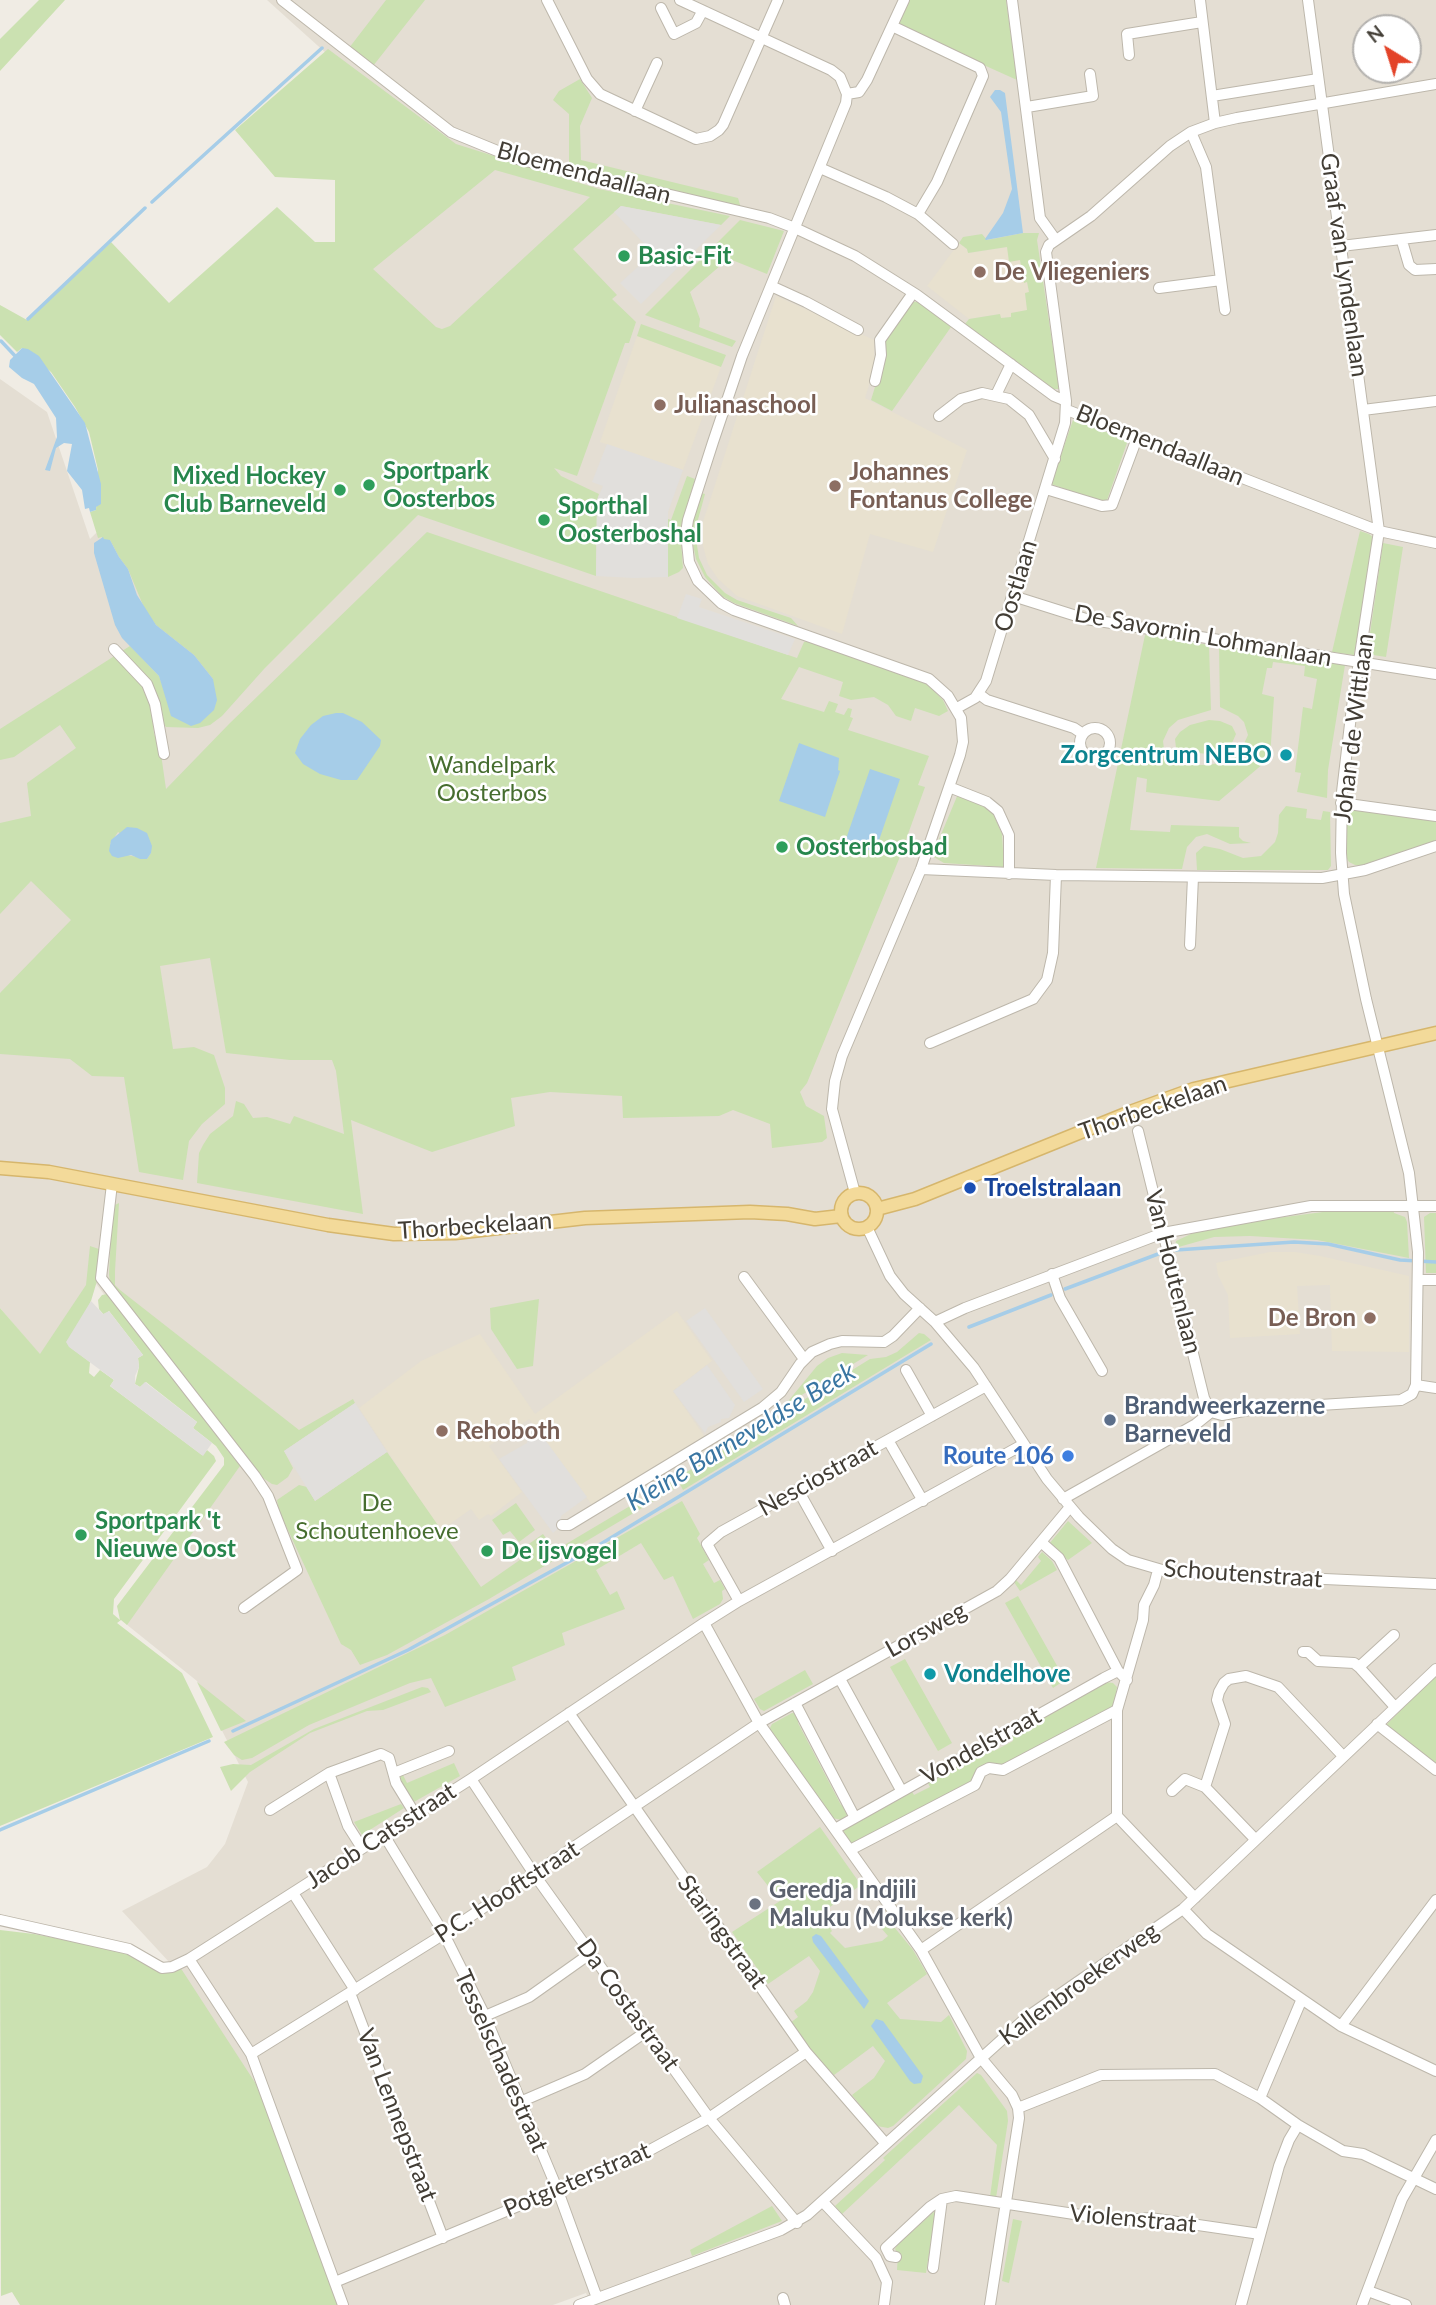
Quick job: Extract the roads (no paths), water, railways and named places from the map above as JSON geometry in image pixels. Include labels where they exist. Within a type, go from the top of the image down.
[{"type":"main road","name":"Thorbeckelaan","points":[[877,1209],[915,1199],[1194,1089],[1436,1033]]},
{"type":"main road","name":"Thorbeckelaan","points":[[0,1168],[49,1172],[328,1225],[394,1234],[455,1233],[567,1219],[750,1212],[815,1219],[841,1216]]},
{"type":"main road","points":[[855,1193],[869,1196],[877,1209],[876,1216],[867,1227],[859,1229],[851,1228],[841,1216],[843,1202],[855,1193]]},
{"type":"street","name":"Bloemendaallaan","points":[[282,0],[451,132],[517,159],[769,218],[795,228],[855,256],[913,293],[1067,406],[1137,438],[1379,531],[1436,542]]},
{"type":"street","points":[[547,0],[587,79],[600,94],[696,139],[719,130],[778,0]]},
{"type":"street","points":[[680,0],[831,70],[840,77],[847,94],[846,103],[820,168],[742,356],[688,520],[689,562],[698,580],[721,603],[734,610],[918,674],[940,687],[957,708],[961,718],[962,742],[921,869],[842,1056],[832,1094],[832,1109],[855,1193]]},
{"type":"street","points":[[847,94],[859,92],[904,0]]},
{"type":"street","points":[[1012,0],[1040,218],[1055,239]]},
{"type":"street","points":[[1199,0],[1216,123]]},
{"type":"street","name":"Graaf van Lyndenlaan","points":[[1308,0],[1379,531]]},
{"type":"street","points":[[661,8],[669,36],[696,23],[702,12]]},
{"type":"street","points":[[1129,55],[1126,34],[1202,22]]},
{"type":"street","points":[[892,26],[980,68],[983,76],[937,182],[918,214]]},
{"type":"street","points":[[635,111],[657,62]]},
{"type":"street","points":[[1027,107],[1093,96],[1090,74]]},
{"type":"street","points":[[1212,96],[1318,79]]},
{"type":"street","points":[[1067,406],[1046,252],[1055,239],[1091,216],[1170,146],[1191,132],[1216,123],[1436,84]]},
{"type":"street","points":[[1191,132],[1206,167],[1225,310]]},
{"type":"street","points":[[820,168],[918,214],[953,244]]},
{"type":"street","points":[[1341,246],[1436,235]]},
{"type":"street","points":[[1402,240],[1409,265],[1420,271],[1436,269]]},
{"type":"street","points":[[1159,288],[1221,280]]},
{"type":"street","points":[[771,286],[858,330]]},
{"type":"street","points":[[875,381],[881,355],[880,340],[913,293]]},
{"type":"street","points":[[996,395],[1011,364]]},
{"type":"street","points":[[939,416],[961,399],[982,393],[1009,399],[1029,415],[1055,459]]},
{"type":"street","points":[[1363,410],[1436,401]]},
{"type":"street","name":"Oostlaan","points":[[979,694],[986,681],[1046,489],[1067,406]]},
{"type":"street","points":[[1046,489],[1102,506],[1112,505],[1137,438]]},
{"type":"street","name":"Johan de Wittlaan","points":[[1379,531],[1352,707],[1341,803],[1343,876],[1344,894],[1363,986],[1409,1173],[1419,1252],[1416,1385]]},
{"type":"street","name":"De Savornin Lohmanlaan","points":[[1013,596],[1086,619],[1436,674]]},
{"type":"street","points":[[114,649],[146,684],[155,704],[164,754]]},
{"type":"street","points":[[957,708],[979,694],[987,700],[1074,728],[1083,734]]},
{"type":"street","points":[[949,787],[987,802],[998,811],[1009,835],[1009,874]]},
{"type":"street","points":[[1341,803],[1436,816]]},
{"type":"street","points":[[921,869],[1009,874],[1322,878],[1343,876],[1436,846]]},
{"type":"street","points":[[930,1044],[1033,999],[1047,980],[1053,953],[1056,875]]},
{"type":"street","points":[[1190,945],[1193,877]]},
{"type":"street","name":"Van Houtenlaan","points":[[1138,1131],[1204,1398],[1211,1412]]},
{"type":"street","points":[[112,1184],[101,1278],[256,1476],[268,1496],[297,1570],[244,1608]]},
{"type":"street","points":[[935,1322],[1052,1274],[1163,1233],[1311,1206],[1436,1206]]},
{"type":"street","name":"Schoutenstraat","points":[[867,1227],[890,1276],[960,1350],[1039,1468],[1066,1503],[1112,1549],[1128,1560],[1169,1572],[1436,1584]]},
{"type":"street","points":[[1052,1274],[1060,1298],[1102,1371]]},
{"type":"street","points":[[744,1277],[804,1359]]},
{"type":"street","points":[[1418,1278],[1436,1280]]},
{"type":"street","points":[[562,1525],[569,1525],[762,1408],[781,1392],[804,1359],[830,1344],[842,1341],[884,1342],[920,1308]]},
{"type":"street","points":[[906,1370],[932,1416]]},
{"type":"street","points":[[1066,1503],[1196,1424],[1211,1412],[1222,1415],[1255,1409],[1402,1400],[1412,1394],[1416,1385],[1436,1388]]},
{"type":"street","name":"Nesciostraat","points":[[739,1601],[707,1544],[721,1532],[986,1386]]},
{"type":"street","points":[[888,1440],[923,1501]]},
{"type":"street","name":"Jacob Catsstraat","points":[[0,1920],[129,1949],[162,1968],[172,1967],[189,1959],[471,1779],[739,1601],[1024,1444]]},
{"type":"street","points":[[797,1490],[832,1551]]},
{"type":"street","name":"Lorsweg","points":[[759,1723],[997,1591],[1041,1542],[1066,1503]]},
{"type":"street","points":[[1041,1542],[1059,1558],[1118,1671],[1127,1679]]},
{"type":"street","points":[[1158,1570],[1144,1605],[1143,1620],[1117,1710],[1117,1816],[1195,1898]]},
{"type":"street","points":[[704,1623],[759,1723],[921,1950],[981,2058],[1012,2095],[1018,2108],[1020,2118],[990,2305]]},
{"type":"street","points":[[1359,1667],[1394,1635]]},
{"type":"street","points":[[1303,1652],[1308,1652],[1318,1661],[1354,1663],[1395,1707]]},
{"type":"street","name":"Kallenbroekerweg","points":[[579,2305],[797,2223],[1027,2017],[1183,1909],[1436,1669]]},
{"type":"street","name":"Vondelstraat","points":[[835,1829],[1118,1671]]},
{"type":"street","points":[[1205,1787],[1225,1724],[1217,1700],[1219,1692],[1228,1679],[1236,1676],[1245,1676],[1278,1687],[1343,1756]]},
{"type":"street","points":[[840,1679],[901,1790]]},
{"type":"street","points":[[795,1703],[854,1816]]},
{"type":"street","name":"Vondelstraat","points":[[850,1850],[975,1785],[981,1772],[989,1768],[1003,1770],[1117,1710]]},
{"type":"street","name":"Staringstraat","points":[[569,1713],[806,2052],[886,2144]]},
{"type":"street","name":"P.C. Hooftstraat","points":[[251,2053],[444,1934],[759,1723]]},
{"type":"street","points":[[1377,1724],[1436,1770]]},
{"type":"street","points":[[394,1773],[449,1751]]},
{"type":"street","points":[[270,1810],[329,1773],[381,1754],[389,1758],[396,1783],[415,1814]]},
{"type":"street","points":[[329,1773],[348,1826],[362,1849]]},
{"type":"street","name":"Da Costastraat","points":[[471,1779],[534,1874],[709,2118],[797,2223]]},
{"type":"street","points":[[1172,1791],[1185,1779],[1205,1787],[1255,1839]]},
{"type":"street","points":[[921,1950],[1117,1816]]},
{"type":"street","name":"Tesselschadestraat","points":[[384,1835],[444,1934],[485,2016],[558,2190],[597,2298]]},
{"type":"street","name":"Van Lennepstraat","points":[[293,1893],[353,1991],[443,2238]]},
{"type":"street","points":[[1341,2026],[1436,1900]]},
{"type":"street","points":[[1183,1909],[1207,1934],[1301,2001],[1341,2026],[1436,2071]]},
{"type":"street","points":[[485,2016],[529,1997],[591,1953]]},
{"type":"street","points":[[189,1959],[251,2053],[343,2305]]},
{"type":"street","points":[[1260,2098],[1301,2001]]},
{"type":"street","points":[[520,2102],[585,2074],[647,2031]]},
{"type":"street","name":"Potgieterstraat","points":[[335,2282],[639,2156],[709,2118],[806,2052]]},
{"type":"street","points":[[1018,2108],[1101,2075],[1215,2074],[1260,2098],[1298,2125],[1343,2151],[1363,2154],[1436,2189]]},
{"type":"street","points":[[1241,2305],[1279,2166],[1298,2125]]},
{"type":"street","points":[[1362,2305],[1402,2199],[1436,2140]]},
{"type":"street","name":"Violenstraat","points":[[942,2199],[956,2196],[1120,2221],[1150,2218],[1260,2234]]},
{"type":"street","points":[[895,2257],[890,2256],[886,2248],[942,2199]]},
{"type":"street","points":[[933,2268],[942,2199]]},
{"type":"street","points":[[823,2202],[876,2258],[887,2282],[884,2305]]},
{"type":"street","points":[[1368,2291],[1406,2305]]},
{"type":"water","points":[[995,90],[1005,93],[1023,233],[986,240],[1003,213],[1012,189],[1001,112],[990,97]]},
{"type":"water","points":[[22,348],[39,356],[85,423],[101,484],[101,504],[96,510],[90,512],[89,508],[85,509],[82,490],[67,471],[72,444],[64,443],[56,448],[50,471],[45,470],[57,437],[56,418],[34,384],[9,367],[10,360]]},
{"type":"water","points":[[103,537],[110,540],[128,569],[137,595],[156,625],[194,655],[213,679],[217,700],[214,710],[200,723],[191,726],[171,716],[159,676],[122,638],[115,625],[94,553],[94,543]]},
{"type":"water","points":[[343,713],[362,722],[381,740],[380,746],[357,780],[341,780],[320,774],[303,764],[295,753],[300,739],[311,725],[323,716]]},
{"type":"water","points":[[799,743],[839,758],[840,771],[825,817],[779,801]]},
{"type":"water","points":[[870,769],[900,779],[875,852],[845,842]]},
{"type":"water","points":[[127,827],[147,833],[152,846],[147,859],[131,855],[118,858],[112,856],[109,851],[111,840]]},
{"type":"water","points":[[816,1934],[821,1936],[869,2001],[864,2009],[813,1942],[812,1937]]},
{"type":"water","points":[[876,2019],[883,2021],[923,2076],[921,2083],[914,2084],[910,2081],[871,2026]]},
{"type":"waterway","points":[[152,202],[322,48]]},
{"type":"waterway","points":[[28,319],[145,208]]},
{"type":"waterway","points":[[1,341],[17,358]]},
{"type":"waterway","name":"Kleine Barneveldse Beek","points":[[1176,1250],[1294,1242],[1328,1244],[1400,1260],[1436,1262]]},
{"type":"waterway","name":"Kleine Barneveldse Beek","points":[[1065,1289],[1158,1254]]},
{"type":"waterway","name":"Kleine Barneveldse Beek","points":[[969,1327],[1051,1295]]},
{"type":"waterway","name":"Kleine Barneveldse Beek","points":[[233,1731],[408,1650],[599,1545],[931,1344]]},
{"type":"waterway","name":"Kleine Barneveldse Beek","points":[[0,1830],[209,1741]]},
{"type":"place","name":"Basic-Fit","points":[[624,256]]},
{"type":"place","name":"De Vliegeniers","points":[[980,272]]},
{"type":"place","name":"Julianaschool","points":[[660,405]]},
{"type":"place","name":"Sportpark Oosterbos","points":[[369,485]]},
{"type":"place","name":"Johannes Fontanus College","points":[[835,486]]},
{"type":"place","name":"Mixed Hockey Club Barneveld","points":[[340,490]]},
{"type":"place","name":"Sporthal Oosterboshal","points":[[544,520]]},
{"type":"place","name":"Zorgcentrum NEBO","points":[[1286,755]]},
{"type":"place","name":"Oosterbosbad","points":[[782,847]]},
{"type":"place","name":"Troelstralaan","points":[[970,1188]]},
{"type":"place","name":"De Bron","points":[[1370,1318]]},
{"type":"place","name":"Brandweerkazerne Barneveld","points":[[1110,1420]]},
{"type":"place","name":"Rehoboth","points":[[442,1431]]},
{"type":"place","name":"Route 106","points":[[1068,1456]]},
{"type":"place","name":"Sportpark 't Nieuwe Oost","points":[[81,1535]]},
{"type":"place","name":"De ijsvogel","points":[[487,1551]]},
{"type":"place","name":"Vondelhove","points":[[930,1674]]},
{"type":"place","name":"Geredja Indjili Maluku (Molukse kerk)","points":[[755,1904]]},
{"type":"park label","name":"Wandelpark Oosterbos","points":[[492,779]]},
{"type":"park label","name":"De Schoutenhoeve","points":[[377,1517]]}]
